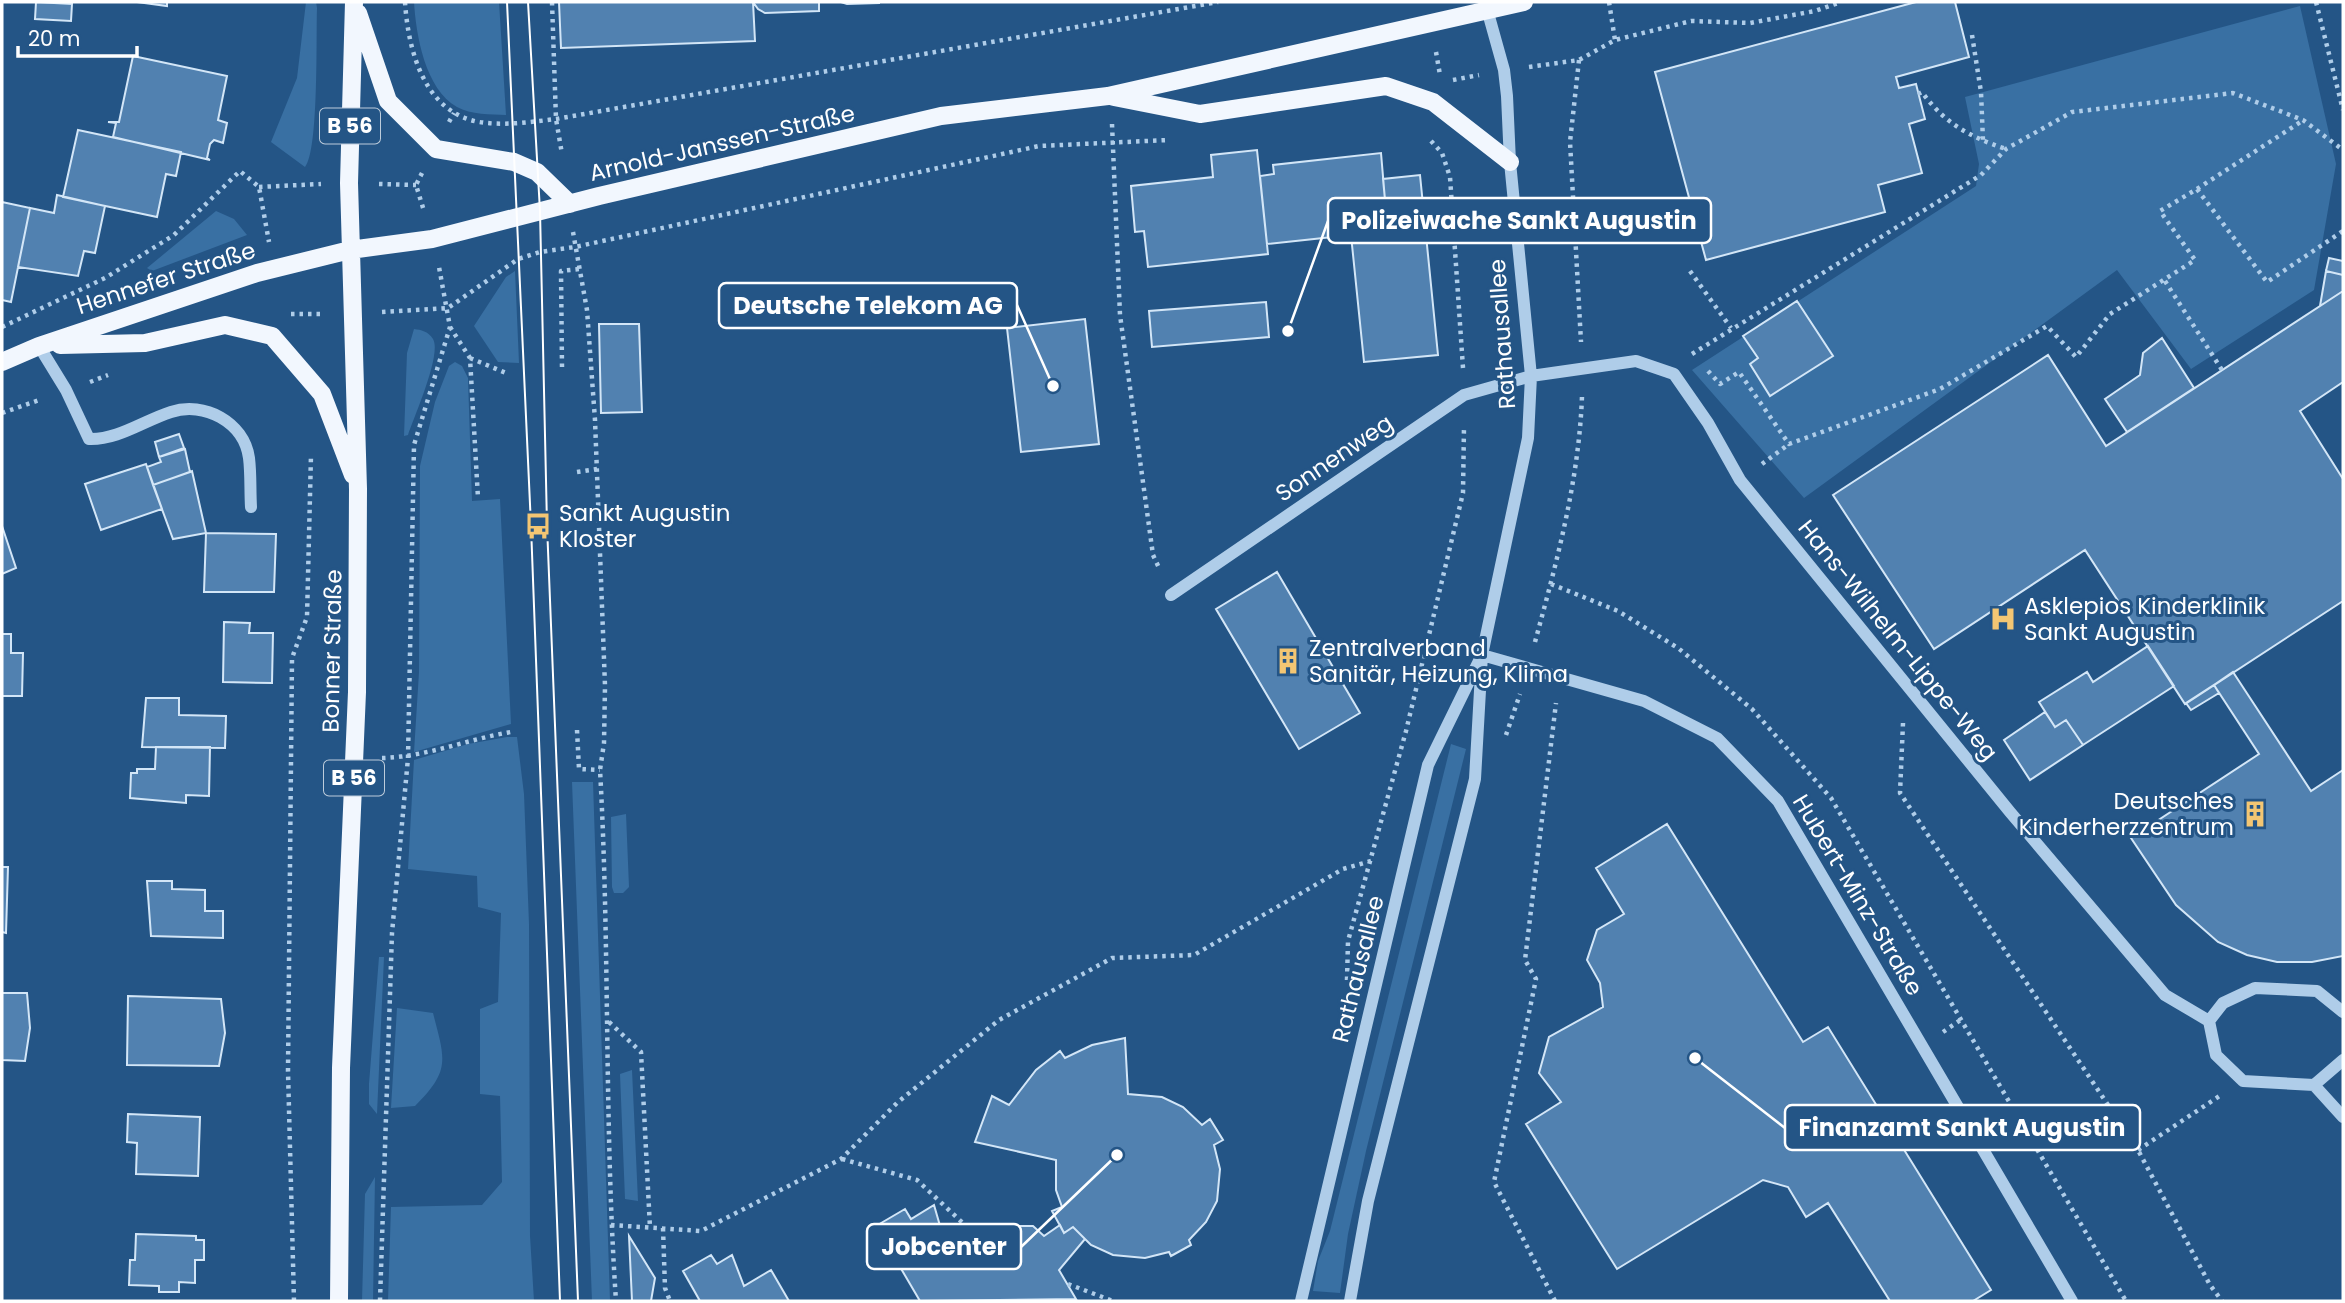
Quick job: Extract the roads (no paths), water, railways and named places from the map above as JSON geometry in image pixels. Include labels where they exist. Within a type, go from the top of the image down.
[{"type":"main road","points":[[354,2],[388,101],[436,149],[514,162],[537,172],[570,204]]},
{"type":"main road","name":"Bonner Straße","points":[[339,1301],[340,1081],[357,692],[358,489],[350,250],[354,2]]},
{"type":"main road","name":"Arnold-Janssen-Straße","points":[[350,250],[432,239],[941,116],[1108,96],[1487,6],[1524,2]]},
{"type":"main road","name":"Arnold-Janssen-Straße","points":[[1108,96],[1200,114],[1386,86],[1433,102],[1510,162]]},
{"type":"main road","name":"Hennefer Straße","points":[[2,362],[39,346],[266,270],[350,250]]},
{"type":"main road","points":[[39,346],[145,342],[225,325],[272,336],[323,394],[358,489]]},
{"type":"street","name":"Rathausallee","points":[[1350,1301],[1368,1201],[1475,779],[1482,655],[1528,438],[1531,376],[1510,162],[1504,70],[1487,6]]},
{"type":"street","points":[[39,346],[66,390],[89,439],[103,439],[173,411],[197,408],[221,416],[241,436],[249,456],[251,507]]},
{"type":"street","name":"Hans-Wilhelm-Lippe-Weg","points":[[1531,376],[1636,361],[1674,374],[1708,423],[1740,480],[1906,680],[2010,812],[2165,995],[2209,1021]]},
{"type":"street","name":"Sonnenweg","points":[[1171,596],[1464,395],[1531,376]]},
{"type":"street","name":"Rathausallee","points":[[1301,1301],[1428,765],[1482,655]]},
{"type":"street","name":"Hubert-Minz-Straße","points":[[1482,655],[1644,701],[1717,738],[1778,801],[2072,1301]]},
{"type":"street","points":[[2343,1012],[2317,991],[2255,988],[2223,1003],[2209,1021],[2216,1055],[2243,1081],[2314,1085],[2343,1060]]},
{"type":"street","points":[[2314,1085],[2343,1117]]},
{"type":"tram line","points":[[507,2],[531,526],[560,1301]]},
{"type":"tram line","points":[[528,2],[540,211],[547,525],[578,1301]]},
{"type":"place","name":"Polizeiwache Sankt Augustin","points":[[1288,331]]},
{"type":"place","name":"Deutsche Telekom AG","points":[[1053,386]]},
{"type":"place","name":"Sankt Augustin Kloster","points":[[538,526]]},
{"type":"place","name":"Asklepios Kinderklinik Sankt Augustin","points":[[2003,619]]},
{"type":"place","name":"Zentralverband Sanitär, Heizung, Klima","points":[[1288,661]]},
{"type":"place","name":"Deutsches Kinderherzzentrum","points":[[2255,814]]},
{"type":"place","name":"Finanzamt Sankt Augustin","points":[[1695,1058]]},
{"type":"place","name":"Jobcenter","points":[[1117,1155]]}]
